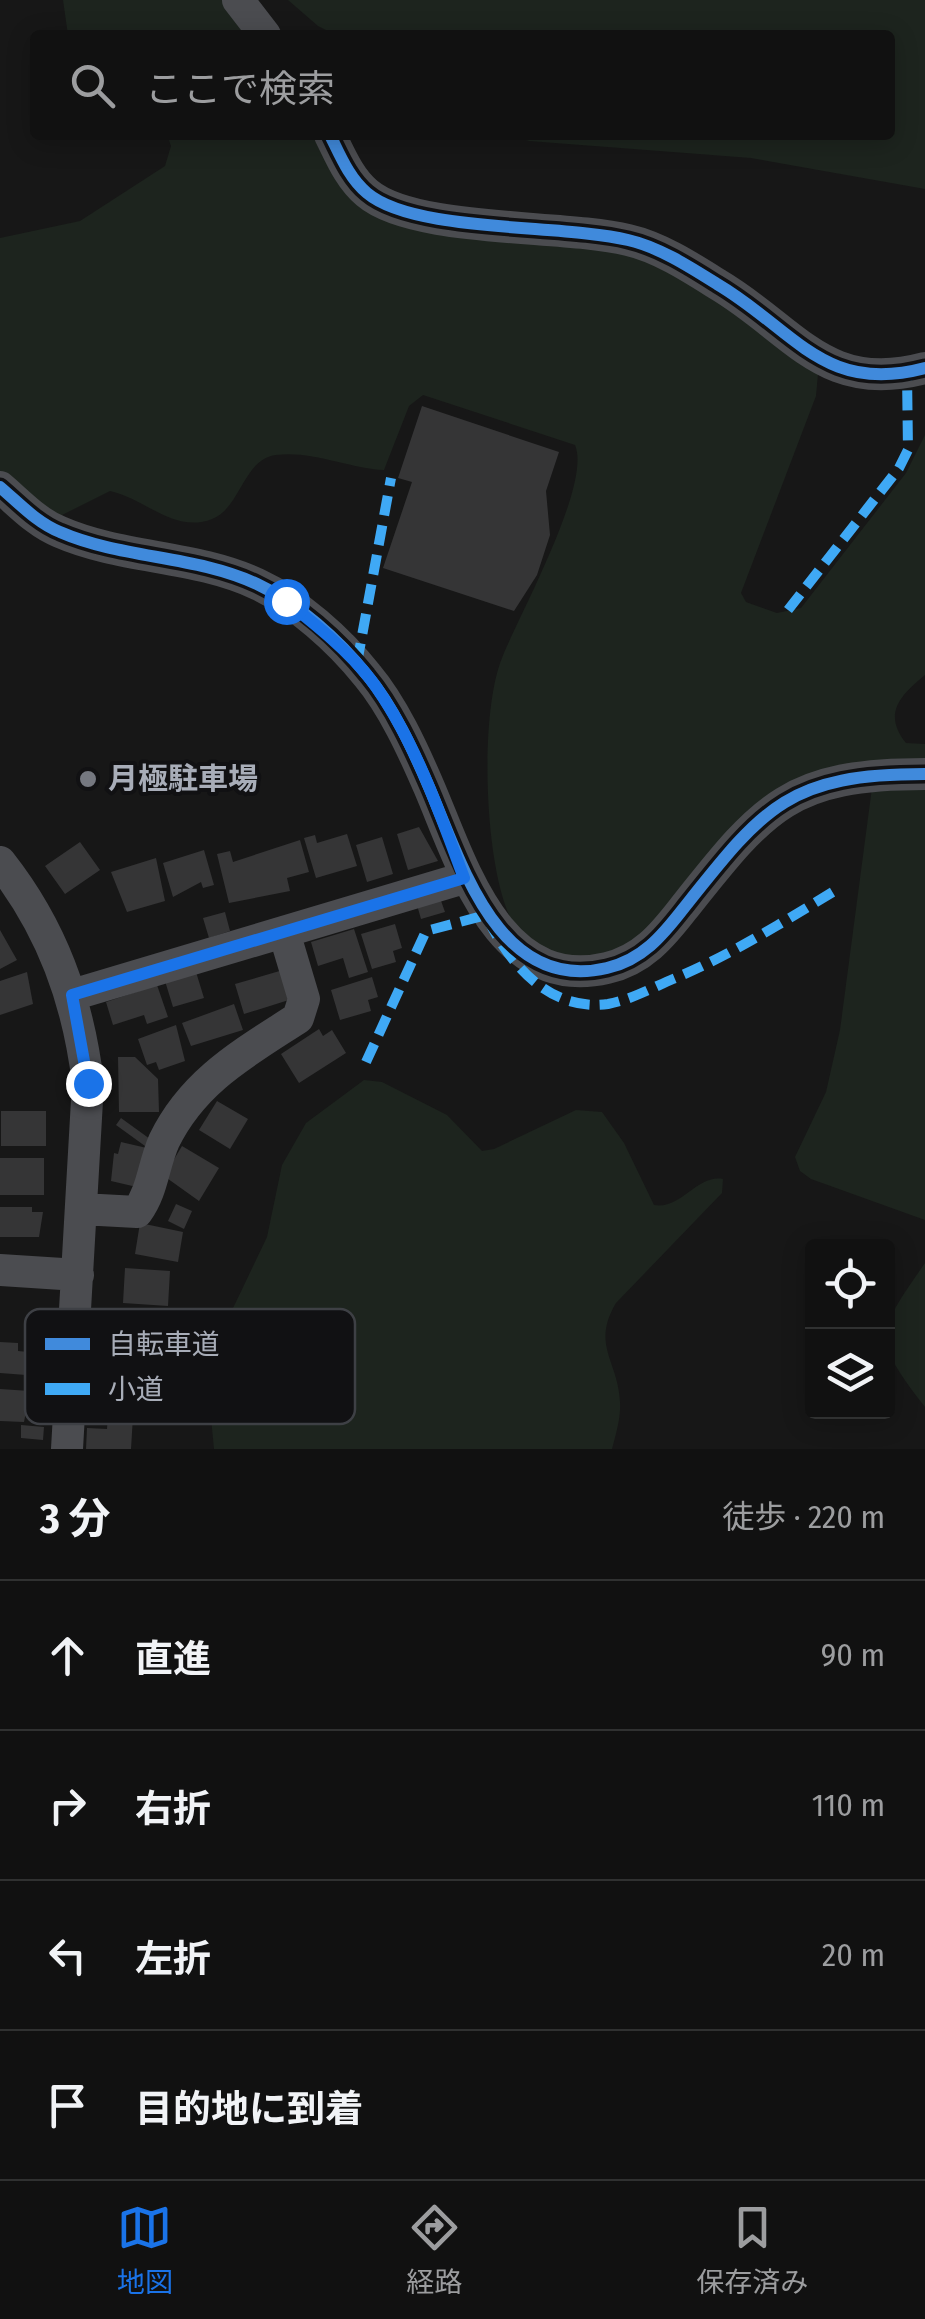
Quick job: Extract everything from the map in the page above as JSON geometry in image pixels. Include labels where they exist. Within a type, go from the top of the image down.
[{"type":"street","points":[[238,0],[260,30]]},
{"type":"street","points":[[333,140],[353,178],[387,205],[430,216],[629,240],[720,285],[828,364],[867,377],[925,368]]},
{"type":"street","points":[[0,486],[58,532],[227,573],[257,584],[310,620],[357,664],[384,698],[429,785],[464,878],[486,915],[534,958],[569,969],[605,969],[649,948],[746,830],[792,796],[847,777],[925,774]]},
{"type":"street","points":[[0,862],[39,918],[72,995],[88,1083],[76,1309]]},
{"type":"street","points":[[72,995],[464,878]]},
{"type":"street","points":[[82,1209],[137,1212],[150,1194],[162,1146],[198,1088],[224,1065],[298,1018],[304,998],[284,932]]},
{"type":"street","points":[[0,1270],[78,1275]]},
{"type":"street","points":[[66,1449],[68,1424]]},
{"type":"shaded area","points":[[63,0],[223,0],[246,30],[67,30]]},
{"type":"shaded area","points":[[288,0],[925,0],[925,189],[751,158],[526,140],[895,140],[895,30],[326,30]]},
{"type":"shaded area","points":[[169,140],[320,140],[344,185],[626,251],[714,294],[818,374],[816,396],[741,593],[746,602],[777,613],[801,608],[906,473],[925,435],[925,675],[902,697],[895,723],[906,743],[925,744],[925,1220],[811,1179],[800,1171],[795,1157],[826,1092],[840,1030],[873,780],[846,770],[625,954],[559,960],[512,921],[495,865],[490,829],[490,715],[502,658],[564,519],[577,464],[575,445],[423,395],[409,406],[384,470],[302,455],[265,458],[222,513],[198,522],[172,519],[110,491],[58,517],[0,474],[0,238],[80,221],[165,166],[171,146]]},
{"type":"shaded area","points":[[364,1080],[382,1082],[447,1115],[482,1151],[576,1110],[602,1112],[624,1143],[654,1205],[673,1202],[705,1182],[723,1179],[722,1193],[616,1303],[609,1318],[606,1342],[620,1402],[612,1449],[214,1449],[212,1424],[355,1424],[355,1309],[233,1309],[267,1237],[282,1165],[306,1123]]},
{"type":"shaded area","points":[[925,1263],[925,1407],[895,1365],[897,1306]]},
{"type":"building","points":[[422,406],[559,452],[546,491],[550,535],[537,575],[514,611],[383,568],[412,482],[398,478]]},
{"type":"building","points":[[419,827],[438,861],[408,870],[397,834]]},
{"type":"building","points":[[347,834],[357,866],[316,878],[304,838],[315,835],[317,843]]},
{"type":"building","points":[[382,837],[393,874],[367,882],[356,845]]},
{"type":"building","points":[[300,840],[309,872],[287,878],[290,891],[229,903],[217,854],[230,851],[233,862]]},
{"type":"building","points":[[80,842],[100,870],[65,894],[45,866]]},
{"type":"building","points":[[204,850],[214,885],[203,888],[201,882],[173,897],[163,863]]},
{"type":"building","points":[[156,858],[165,901],[127,912],[111,872]]},
{"type":"building","points":[[440,898],[445,912],[421,919],[417,905]]},
{"type":"building","points":[[225,912],[230,931],[209,938],[203,918]]},
{"type":"building","points":[[395,924],[402,948],[393,951],[396,962],[372,969],[361,934]]},
{"type":"building","points":[[354,929],[368,972],[349,978],[343,958],[318,966],[311,942]]},
{"type":"building","points":[[0,930],[17,960],[0,969]]},
{"type":"building","points":[[283,970],[292,999],[244,1014],[235,984]]},
{"type":"building","points":[[27,972],[33,1004],[0,1015],[0,981]]},
{"type":"building","points":[[196,972],[204,998],[173,1007],[165,981]]},
{"type":"building","points":[[372,977],[378,997],[368,1000],[371,1011],[340,1020],[331,990]]},
{"type":"building","points":[[157,985],[168,1017],[147,1024],[144,1015],[113,1025],[106,1002]]},
{"type":"building","points":[[234,1004],[243,1030],[191,1046],[182,1023]]},
{"type":"building","points":[[176,1025],[185,1061],[159,1070],[156,1062],[147,1065],[138,1039]]},
{"type":"building","points":[[319,1029],[323,1036],[332,1030],[346,1053],[299,1083],[281,1054]]},
{"type":"building","points":[[118,1057],[135,1057],[158,1079],[159,1112],[119,1112]]},
{"type":"building","points":[[217,1101],[248,1119],[230,1149],[199,1130]]},
{"type":"building","points":[[1,1111],[46,1111],[46,1146],[1,1146]]},
{"type":"building","points":[[121,1118],[150,1139],[145,1146],[116,1125]]},
{"type":"building","points":[[121,1142],[151,1149],[141,1188],[111,1181],[114,1153],[118,1154]]},
{"type":"building","points":[[182,1146],[219,1168],[199,1201],[164,1176]]},
{"type":"building","points":[[0,1158],[44,1158],[44,1195],[0,1195]]},
{"type":"building","points":[[176,1204],[192,1211],[184,1229],[168,1221]]},
{"type":"building","points":[[0,1207],[32,1207],[32,1212],[43,1212],[39,1237],[0,1237]]},
{"type":"building","points":[[140,1223],[183,1232],[178,1262],[135,1254]]},
{"type":"building","points":[[125,1268],[170,1271],[168,1306],[123,1303]]},
{"type":"building","points":[[0,1342],[18,1343],[18,1351],[25,1352],[25,1375],[0,1373]]},
{"type":"building","points":[[0,1389],[25,1391],[24,1422],[0,1421]]},
{"type":"building","points":[[107,1424],[133,1424],[131,1449],[86,1449],[87,1428],[107,1429]]},
{"type":"building","points":[[21,1425],[44,1427],[43,1440],[21,1438]]},
{"type":"marked path","points":[[788,610],[899,468],[908,450],[907,373]]},
{"type":"marked path","points":[[357,663],[391,478]]},
{"type":"marked path","points":[[366,1062],[426,931],[486,915],[519,966],[549,992],[567,1000],[608,1004],[715,959],[836,890]]},
{"type":"cycle path","points":[[333,140],[355,180],[367,193],[389,206],[453,221],[600,235],[640,243],[707,278],[812,353],[835,365],[861,373],[890,374],[925,368]]},
{"type":"cycle path","points":[[0,487],[36,518],[60,532],[233,575],[288,601],[317,624],[356,662],[394,714],[471,884],[489,915],[511,942],[538,961],[569,971],[607,968],[641,953],[736,845],[783,803],[841,781],[925,774]]},
{"type":"place","name":"月極駐車場","points":[[88,779]]},
{"type":"route","points":[[88,1083],[72,995],[464,878],[429,785],[384,698],[352,658],[286,601]]}]
